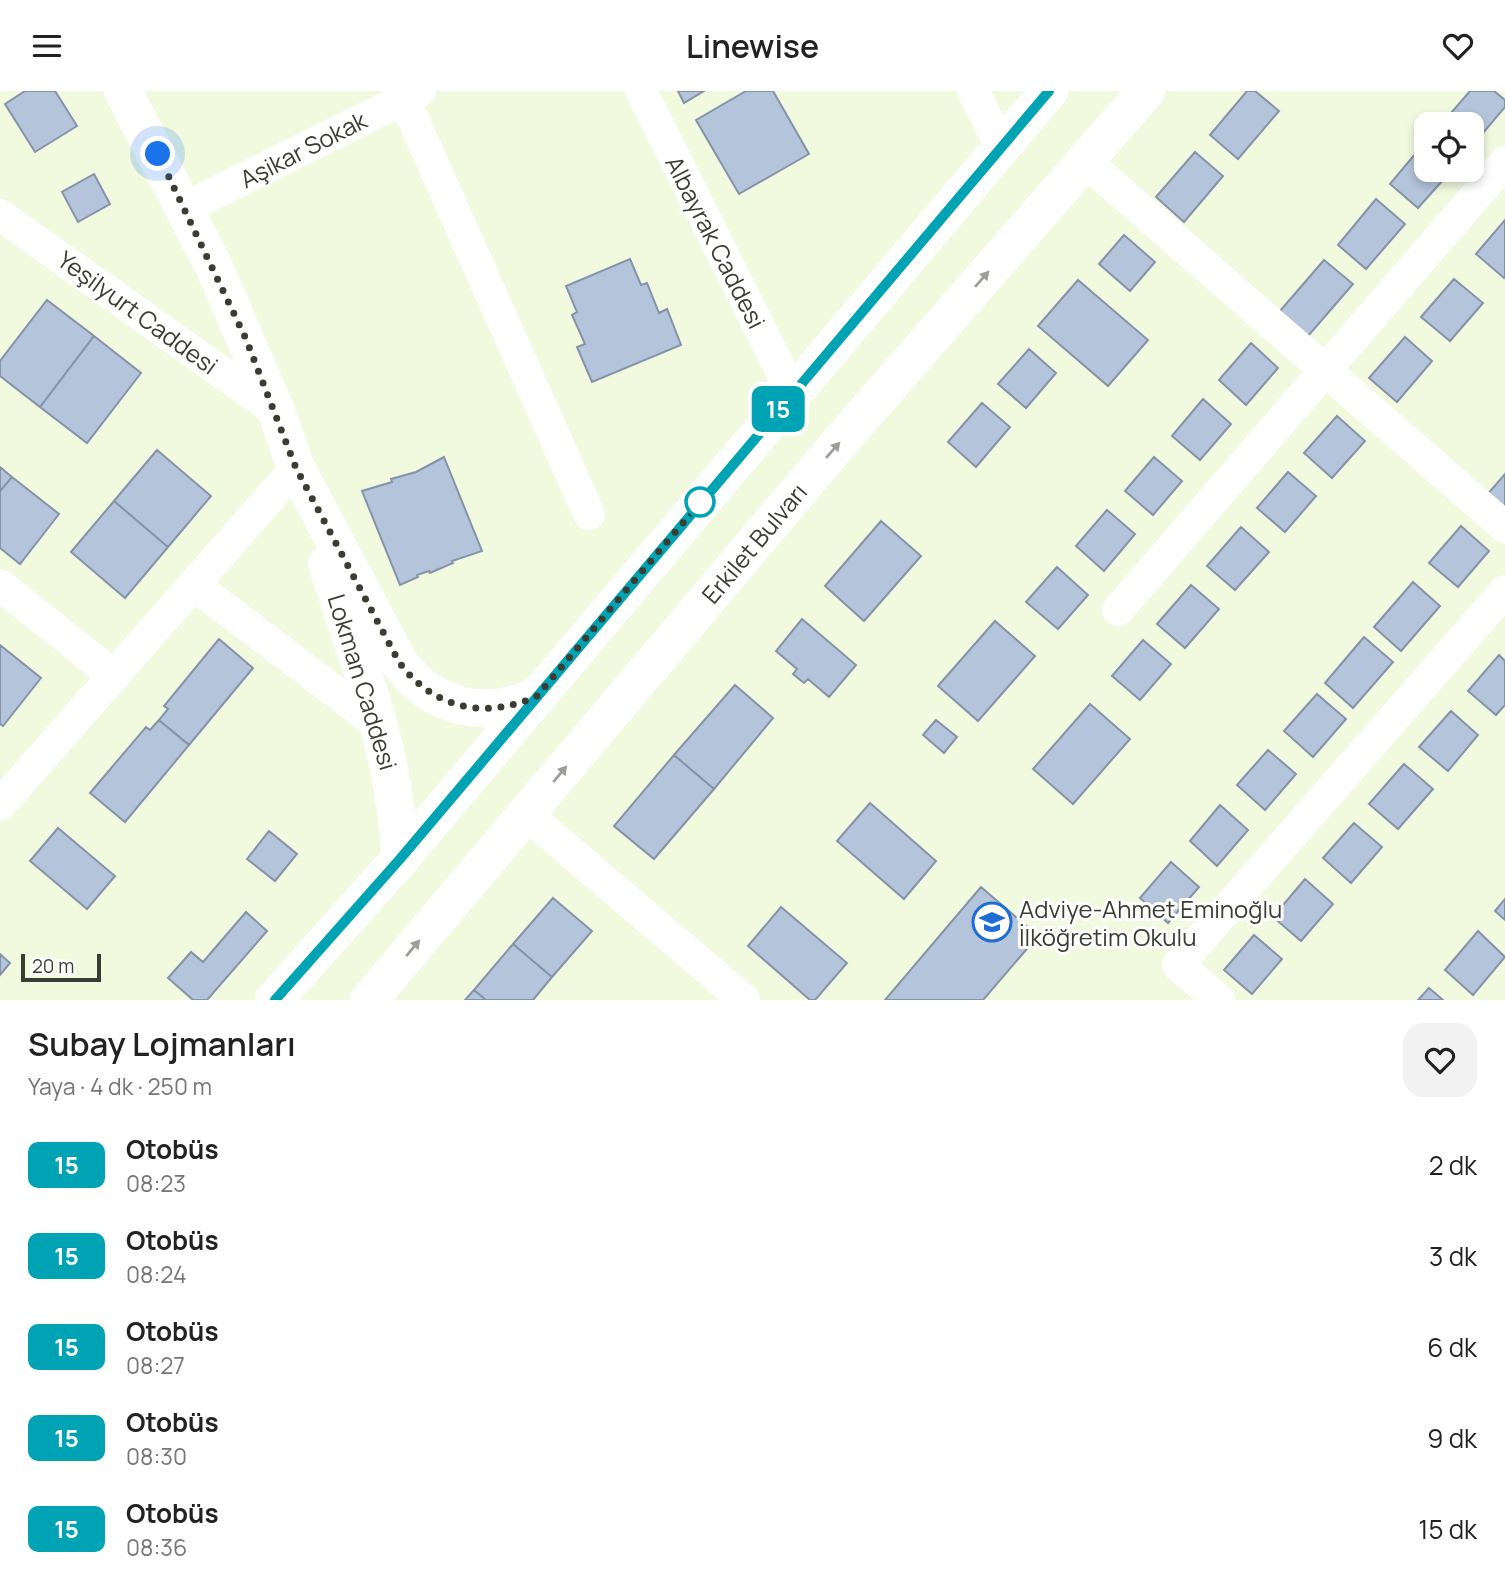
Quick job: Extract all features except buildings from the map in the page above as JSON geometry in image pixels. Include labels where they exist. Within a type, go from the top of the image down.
[{"type":"main road","points":[[123,91],[186,208],[246,339],[296,468],[408,674],[431,694],[463,708],[501,709],[537,696]]},
{"type":"main road","points":[[274,1000],[400,859],[1049,91]]},
{"type":"main road","name":"Erkilet Bulvarı","points":[[369,1000],[834,449],[1146,91]]},
{"type":"main road","name":"Lokman Caddesi","points":[[296,468],[379,725],[394,782],[400,859]]},
{"type":"street","name":"Albayrak Caddesi","points":[[641,91],[792,393]]},
{"type":"street","points":[[973,91],[1002,147]]},
{"type":"street","name":"Aşikar Sokak","points":[[186,208],[412,95]]},
{"type":"street","points":[[412,95],[589,514]]},
{"type":"street","points":[[1085,161],[1505,527]]},
{"type":"street","points":[[1118,610],[1505,162]]},
{"type":"street","name":"Yeşilyurt Caddesi","points":[[0,215],[275,411]]},
{"type":"street","points":[[0,805],[296,468]]},
{"type":"street","points":[[0,585],[114,676]]},
{"type":"street","points":[[194,585],[379,725]]},
{"type":"street","points":[[1211,998],[1178,965],[1505,591]]},
{"type":"street","points":[[526,814],[744,1000]]},
{"type":"bus line","name":"15","points":[[275,1000],[400,859],[1049,91]]},
{"type":"place","name":"Adviye-Ahmet Eminoğlu İlköğretim Okulu","points":[[992,922]]},
{"type":"route","points":[[158,154],[246,339],[296,468],[399,662],[408,674],[431,694],[463,708],[482,710],[501,709],[537,696],[704,498],[700,502]]}]
